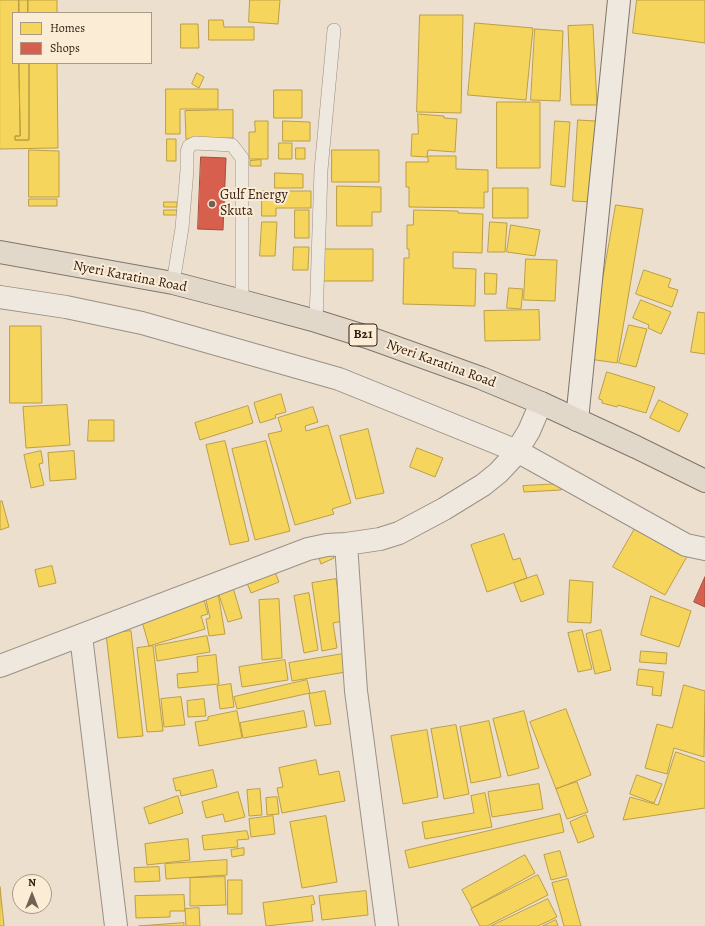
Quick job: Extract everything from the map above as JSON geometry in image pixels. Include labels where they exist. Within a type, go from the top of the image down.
[{"type":"highway","name":"Nyeri Karatina Road","points":[[0,252],[173,283],[316,321],[367,337],[541,403],[705,481]]},
{"type":"street","points":[[577,420],[619,0]]},
{"type":"street","points":[[0,297],[66,307],[142,323],[339,379],[517,451],[686,545],[705,549]]},
{"type":"street","points":[[0,666],[308,549],[327,545],[380,539],[399,533],[483,485],[498,473],[517,451],[529,430],[541,403]]},
{"type":"street","points":[[346,544],[356,691],[387,926]]},
{"type":"street","points":[[81,636],[116,926]]},
{"type":"lane","points":[[316,321],[321,170],[334,30]]},
{"type":"lane","points":[[173,283],[182,228],[187,152],[189,146],[195,143],[232,145],[242,158],[242,301]]},
{"type":"building: Homes","points":[[0,0],[19,0],[19,12],[12,12],[12,64],[19,64],[20,136],[15,136],[15,140],[29,140],[29,64],[57,64],[58,148],[0,149]]},
{"type":"building: Homes","points":[[19,0],[28,0],[28,12],[19,12]]},
{"type":"building: Homes","points":[[28,0],[57,0],[57,12],[28,12]]},
{"type":"building: Homes","points":[[250,0],[280,0],[278,24],[249,22]]},
{"type":"building: Homes","points":[[637,0],[705,0],[705,43],[633,33]]},
{"type":"building: Homes","points":[[420,15],[463,15],[461,113],[417,112]]},
{"type":"building: Homes","points":[[209,20],[223,20],[224,27],[254,27],[254,40],[209,40]]},
{"type":"building: Homes","points":[[475,23],[533,28],[526,100],[468,95]]},
{"type":"building: Homes","points":[[181,24],[198,24],[199,48],[181,48]]},
{"type":"building: Homes","points":[[593,25],[597,105],[571,105],[568,26]]},
{"type":"building: Homes","points":[[535,29],[563,31],[560,101],[531,100]]},
{"type":"building: Homes","points":[[19,64],[29,64],[29,140],[15,140],[15,136],[20,136]]},
{"type":"building: Homes","points":[[197,73],[204,77],[199,88],[192,84]]},
{"type":"building: Homes","points":[[166,89],[218,89],[218,109],[180,109],[180,134],[166,134]]},
{"type":"building: Homes","points":[[274,90],[302,90],[302,118],[274,118]]},
{"type":"building: Homes","points":[[497,102],[540,102],[540,168],[497,168]]},
{"type":"building: Homes","points":[[233,110],[233,138],[186,139],[185,111]]},
{"type":"building: Homes","points":[[418,114],[444,116],[444,118],[457,119],[455,152],[428,150],[427,157],[411,156],[412,134],[418,134]]},
{"type":"building: Homes","points":[[578,120],[596,121],[591,202],[573,201]]},
{"type":"building: Homes","points":[[255,121],[268,121],[268,159],[249,159],[249,132],[255,132]]},
{"type":"building: Homes","points":[[283,121],[310,122],[310,141],[283,141]]},
{"type":"building: Homes","points":[[555,121],[570,122],[565,187],[551,185]]},
{"type":"building: Homes","points":[[167,139],[176,139],[176,161],[167,161]]},
{"type":"building: Homes","points":[[279,143],[292,143],[292,159],[279,159]]},
{"type":"building: Homes","points":[[296,148],[305,148],[305,159],[296,159]]},
{"type":"building: Homes","points":[[29,150],[59,151],[59,197],[29,197]]},
{"type":"building: Homes","points":[[332,150],[379,150],[379,182],[332,182]]},
{"type":"building: Homes","points":[[428,156],[456,156],[456,169],[488,170],[488,192],[484,192],[484,208],[409,207],[409,187],[406,187],[406,162],[428,162]]},
{"type":"building: Homes","points":[[261,160],[261,166],[250,166],[250,161]]},
{"type":"building: Homes","points":[[275,173],[303,174],[303,188],[275,188]]},
{"type":"building: Homes","points":[[337,186],[381,187],[381,212],[372,212],[372,226],[337,226]]},
{"type":"building: Homes","points":[[493,188],[528,188],[528,218],[493,218]]},
{"type":"building: Homes","points":[[262,191],[311,191],[311,208],[276,208],[276,216],[262,216]]},
{"type":"building: Homes","points":[[29,199],[57,199],[57,206],[29,206]]},
{"type":"building: Homes","points":[[164,202],[177,202],[177,207],[164,207]]},
{"type":"building: Homes","points":[[616,205],[643,209],[617,363],[589,359]]},
{"type":"building: Homes","points":[[164,210],[177,210],[177,215],[164,215]]},
{"type":"building: Homes","points":[[295,210],[309,210],[309,238],[295,238]]},
{"type":"building: Homes","points":[[414,210],[458,211],[458,213],[483,214],[482,253],[453,252],[453,268],[476,269],[475,306],[403,304],[404,258],[409,258],[409,249],[407,249],[407,225],[413,225]]},
{"type":"building: Homes","points":[[262,222],[277,222],[275,256],[260,256]]},
{"type":"building: Homes","points":[[490,222],[507,223],[505,252],[488,252]]},
{"type":"building: Homes","points":[[511,225],[540,230],[535,256],[507,252]]},
{"type":"building: Homes","points":[[294,247],[309,247],[308,270],[293,270]]},
{"type":"building: Homes","points":[[322,249],[373,249],[373,281],[322,281]]},
{"type":"building: Homes","points":[[526,259],[557,260],[555,301],[524,300]]},
{"type":"building: Homes","points":[[644,270],[671,279],[668,287],[678,290],[672,307],[636,294]]},
{"type":"building: Homes","points":[[485,273],[497,274],[496,294],[485,294]]},
{"type":"building: Homes","points":[[509,288],[523,289],[521,309],[507,308]]},
{"type":"building: Homes","points":[[641,300],[671,312],[661,334],[648,328],[649,325],[633,318]]},
{"type":"building: Homes","points":[[539,310],[540,340],[485,341],[484,311]]},
{"type":"building: Homes","points":[[698,312],[705,313],[705,354],[691,352]]},
{"type":"building: Homes","points":[[629,325],[647,329],[636,367],[619,363]]},
{"type":"building: Homes","points":[[10,326],[41,326],[42,403],[10,403]]},
{"type":"building: Homes","points":[[607,372],[655,387],[646,413],[618,405],[617,407],[602,403],[602,400],[599,399]]},
{"type":"building: Homes","points":[[281,394],[286,412],[275,415],[276,418],[260,423],[254,403]]},
{"type":"building: Homes","points":[[659,400],[688,414],[679,432],[650,418]]},
{"type":"building: Homes","points":[[67,405],[70,445],[26,448],[23,407]]},
{"type":"building: Homes","points":[[248,406],[253,423],[200,440],[195,423]]},
{"type":"building: Homes","points":[[313,407],[318,422],[305,426],[306,431],[328,425],[351,503],[332,509],[334,514],[295,525],[268,434],[282,431],[278,418]]},
{"type":"building: Homes","points":[[89,420],[114,420],[114,441],[88,441]]},
{"type":"building: Homes","points":[[368,429],[384,493],[356,499],[340,436]]},
{"type":"building: Homes","points":[[225,441],[249,541],[230,545],[206,445]]},
{"type":"building: Homes","points":[[266,441],[290,531],[255,540],[232,449]]},
{"type":"building: Homes","points":[[417,448],[443,458],[435,477],[410,467]]},
{"type":"building: Homes","points":[[41,451],[43,463],[39,464],[44,485],[31,488],[24,455]]},
{"type":"building: Homes","points":[[74,451],[76,479],[50,481],[48,453]]},
{"type":"building: Homes","points":[[561,484],[561,490],[524,492],[523,486]]},
{"type":"building: Homes","points":[[2,501],[9,527],[0,530],[0,502]]},
{"type":"building: Homes","points":[[637,525],[689,553],[665,595],[613,567]]},
{"type":"building: Homes","points":[[504,534],[513,560],[520,558],[527,578],[487,592],[471,545]]},
{"type":"building: Homes","points":[[329,545],[334,558],[321,564],[316,550]]},
{"type":"building: Homes","points":[[52,566],[56,583],[39,587],[35,570]]},
{"type":"building: Homes","points":[[273,567],[279,582],[251,593],[245,578]]},
{"type":"building: Homes","points":[[537,575],[544,594],[521,602],[514,583]]},
{"type":"building: Homes","points":[[336,579],[343,621],[333,623],[337,648],[322,651],[312,583]]},
{"type":"building: Homes","points":[[570,580],[593,582],[591,623],[568,622]]},
{"type":"building: Homes","points":[[232,584],[242,618],[228,622],[217,589]]},
{"type":"building: Homes","points":[[218,593],[225,634],[209,636],[206,619],[210,618],[205,595]]},
{"type":"building: Homes","points":[[309,593],[318,650],[304,653],[294,596]]},
{"type":"building: Homes","points":[[651,596],[691,611],[679,647],[641,635]]},
{"type":"building: Homes","points":[[279,599],[282,658],[262,660],[259,600]]},
{"type":"building: Homes","points":[[204,600],[208,614],[201,616],[205,629],[149,646],[141,618]]},
{"type":"building: Homes","points":[[582,630],[592,669],[578,672],[568,633]]},
{"type":"building: Homes","points":[[601,630],[611,670],[595,674],[586,634]]},
{"type":"building: Homes","points":[[131,631],[143,736],[118,738],[106,634]]},
{"type":"building: Homes","points":[[207,636],[210,652],[157,661],[155,646]]},
{"type":"building: Homes","points":[[153,646],[163,731],[147,732],[137,648]]},
{"type":"building: Homes","points":[[641,651],[667,653],[666,664],[640,662]]},
{"type":"building: Homes","points":[[343,654],[346,672],[292,681],[289,663]]},
{"type":"building: Homes","points":[[216,655],[219,684],[178,688],[177,674],[198,672],[197,657]]},
{"type":"building: Homes","points":[[285,660],[288,680],[242,687],[239,667]]},
{"type":"building: Homes","points":[[639,669],[664,672],[661,696],[652,695],[653,687],[637,685]]},
{"type":"building: Homes","points":[[307,680],[310,693],[237,709],[234,697]]},
{"type":"building: Homes","points":[[231,684],[234,707],[220,709],[217,686]]},
{"type":"building: Homes","points":[[684,685],[705,691],[704,757],[674,748],[667,774],[645,768],[657,724],[672,728]]},
{"type":"building: Homes","points":[[325,691],[331,724],[315,726],[309,694]]},
{"type":"building: Homes","points":[[181,697],[185,725],[164,727],[161,699]]},
{"type":"building: Homes","points":[[204,699],[206,716],[188,717],[187,701]]},
{"type":"building: Homes","points":[[566,709],[591,775],[556,789],[530,722]]},
{"type":"building: Homes","points":[[237,711],[242,738],[199,746],[195,722],[208,720],[208,717]]},
{"type":"building: Homes","points":[[304,711],[307,727],[243,738],[240,723]]},
{"type":"building: Homes","points":[[524,711],[539,768],[508,776],[493,719]]},
{"type":"building: Homes","points":[[489,721],[501,777],[471,783],[460,727]]},
{"type":"building: Homes","points":[[456,725],[469,794],[444,799],[431,729]]},
{"type":"building: Homes","points":[[427,730],[438,797],[403,804],[391,736]]},
{"type":"building: Homes","points":[[676,752],[705,762],[705,808],[623,820],[630,797],[658,805]]},
{"type":"building: Homes","points":[[316,760],[319,775],[339,771],[345,801],[282,813],[277,788],[283,787],[279,768]]},
{"type":"building: Homes","points":[[213,770],[217,787],[181,796],[180,790],[176,791],[173,779]]},
{"type":"building: Homes","points":[[637,775],[662,784],[654,803],[630,794]]},
{"type":"building: Homes","points":[[577,782],[588,812],[567,819],[556,789]]},
{"type":"building: Homes","points":[[539,784],[543,809],[492,817],[488,792]]},
{"type":"building: Homes","points":[[260,789],[262,815],[249,816],[247,790]]},
{"type":"building: Homes","points":[[238,792],[245,817],[225,822],[223,814],[206,818],[202,802]]},
{"type":"building: Homes","points":[[485,793],[492,827],[425,839],[422,822],[474,813],[471,796]]},
{"type":"building: Homes","points":[[178,796],[183,813],[149,824],[144,808]]},
{"type":"building: Homes","points":[[277,797],[279,814],[267,815],[266,798]]},
{"type":"building: Homes","points":[[560,814],[564,832],[409,868],[405,851]]},
{"type":"building: Homes","points":[[586,815],[594,837],[578,843],[570,822]]},
{"type":"building: Homes","points":[[273,816],[275,834],[251,837],[249,819]]},
{"type":"building: Homes","points":[[326,816],[337,882],[302,888],[290,822]]},
{"type":"building: Homes","points":[[247,831],[249,839],[237,840],[238,847],[204,850],[202,836]]},
{"type":"building: Homes","points":[[188,839],[190,860],[147,865],[145,844]]},
{"type":"building: Homes","points":[[244,848],[244,855],[232,857],[231,850]]},
{"type":"building: Homes","points":[[560,851],[567,876],[551,880],[544,855]]},
{"type":"building: Homes","points":[[525,855],[535,873],[472,908],[462,890]]},
{"type":"building: Homes","points":[[227,860],[227,875],[166,879],[165,864]]},
{"type":"building: Homes","points":[[159,867],[160,881],[135,882],[134,868]]},
{"type":"building: Homes","points":[[538,875],[548,895],[487,926],[480,926],[471,909]]},
{"type":"building: Homes","points":[[225,877],[226,905],[190,906],[190,878]]},
{"type":"building: Homes","points":[[568,879],[581,926],[564,926],[552,883]]},
{"type":"building: Homes","points":[[228,880],[242,880],[242,914],[228,914]]},
{"type":"building: Homes","points":[[0,887],[4,926],[0,926]]},
{"type":"building: Homes","points":[[366,891],[368,915],[322,920],[319,896]]},
{"type":"building: Homes","points":[[184,895],[185,911],[170,911],[170,917],[136,918],[135,896]]},
{"type":"building: Homes","points":[[313,896],[315,904],[311,905],[313,921],[266,926],[263,903]]},
{"type":"building: Homes","points":[[548,899],[557,917],[538,926],[491,926]]},
{"type":"building: Homes","points":[[199,908],[200,926],[186,926],[185,909]]},
{"type":"building: Homes","points":[[556,920],[558,926],[543,926]]},
{"type":"building: Homes","points":[[184,923],[184,926],[139,926]]},
{"type":"building: Shops","points":[[201,157],[226,158],[223,230],[198,229]]},
{"type":"building: Shops","points":[[705,577],[705,607],[694,602]]},
{"type":"place","name":"Gulf Energy Skuta","points":[[212,204]]}]
